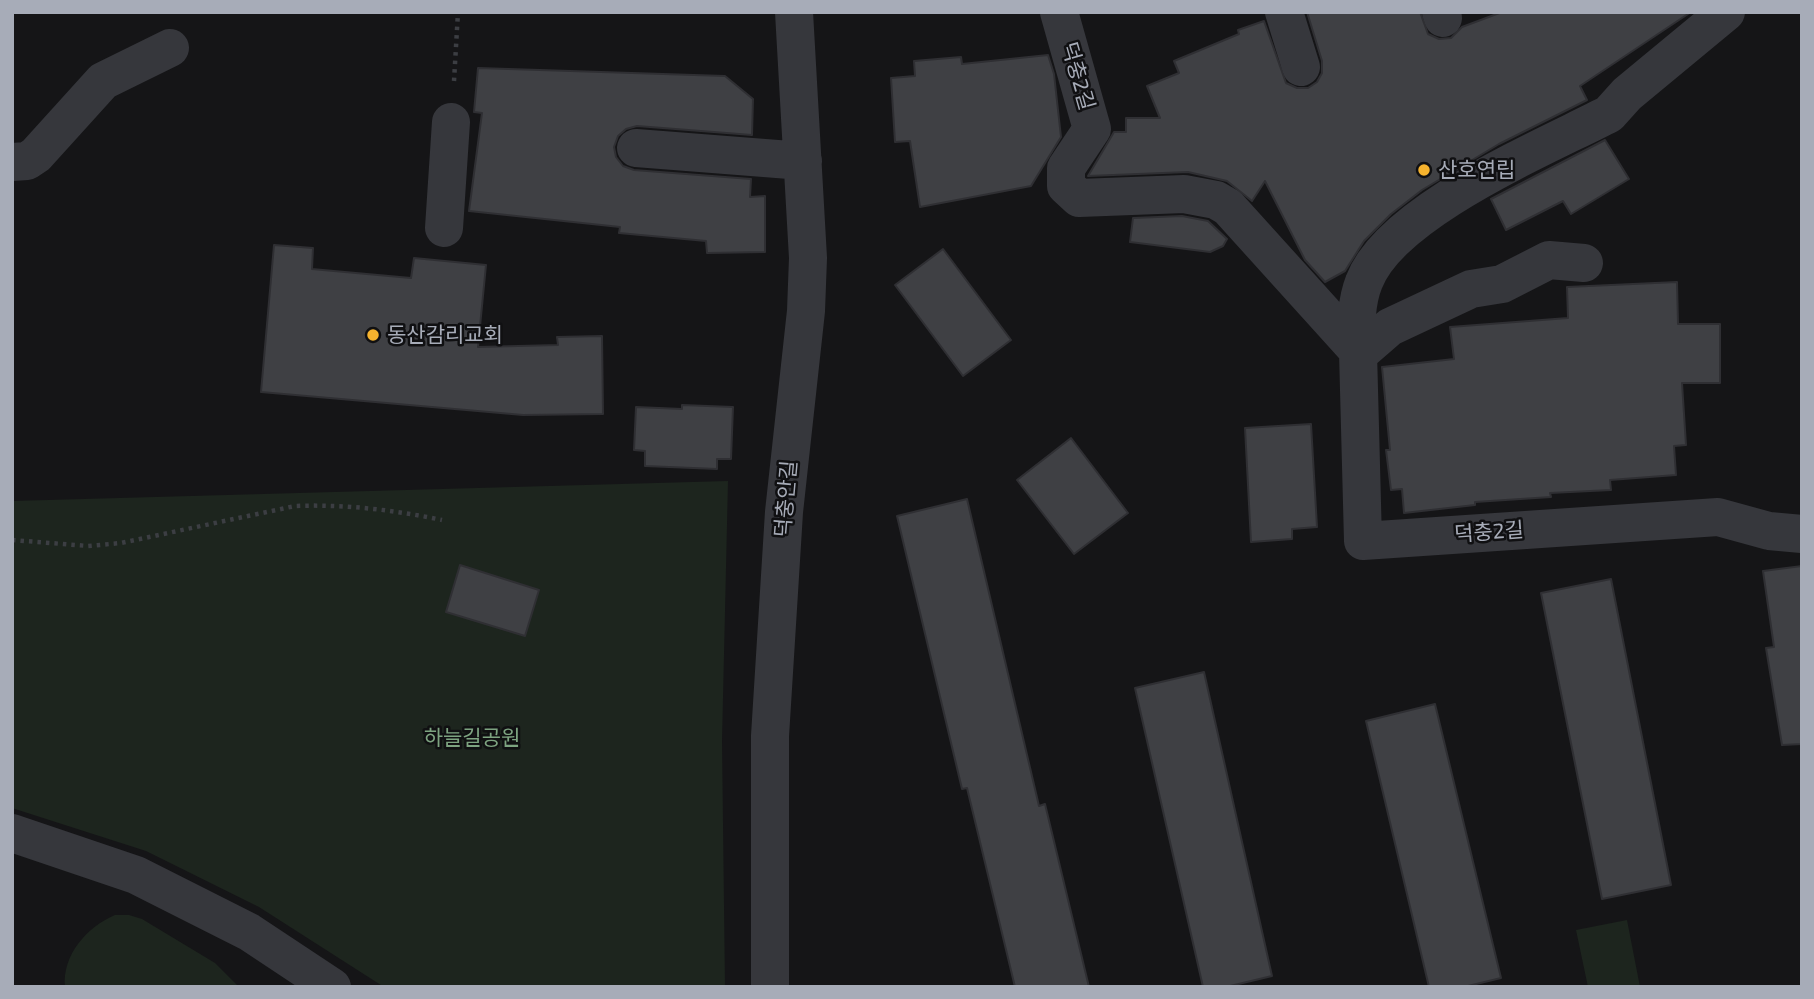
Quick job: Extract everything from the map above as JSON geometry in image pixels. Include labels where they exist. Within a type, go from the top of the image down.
[{"type":"street","name":"덕충안길","points":[[770,987],[770,736],[784,512],[806,311],[808,258],[794,12]]},
{"type":"street","name":"덕충2길","points":[[1059,12],[1092,129],[1066,167],[1066,186],[1073,194],[1090,199],[1184,194],[1216,200],[1228,207],[1360,353]]},
{"type":"street","points":[[1284,12],[1301,67]]},
{"type":"street","name":"덕충2길","points":[[1726,12],[1627,94],[1609,114],[1427,210],[1400,235],[1364,281],[1357,314],[1363,541],[1718,517],[1769,531],[1802,534]]},
{"type":"street","points":[[12,162],[27,161],[36,155],[103,81],[170,48]]},
{"type":"street","points":[[444,228],[451,122]]},
{"type":"street","points":[[636,148],[803,160]]},
{"type":"street","points":[[1360,353],[1390,327],[1471,289],[1502,284],[1549,260],[1584,262]]},
{"type":"street","points":[[12,833],[136,875],[250,932],[332,987]]},
{"type":"path","points":[[456,44],[458,12]]},
{"type":"path","points":[[12,540],[88,546],[121,543],[295,506],[325,505],[402,512],[442,520]]},
{"type":"green space","name":"하늘길공원","points":[[728,481],[722,741],[725,987],[384,987],[259,907],[146,851],[12,808],[12,501]]},
{"type":"green space","points":[[115,915],[142,919],[215,963],[239,987],[65,987],[68,964],[78,944],[95,927]]},
{"type":"green space","points":[[1627,920],[1640,987],[1588,987],[1576,930]]},
{"type":"building","points":[[1307,12],[1420,12],[1428,34],[1439,39],[1451,38],[1462,27],[1502,12],[1691,12],[1580,86],[1587,100],[1499,144],[1422,190],[1391,214],[1364,241],[1345,271],[1325,282],[1305,260],[1265,181],[1252,201],[1227,181],[1188,172],[1088,176],[1114,132],[1126,132],[1126,118],[1160,118],[1147,86],[1179,73],[1174,61],[1239,34],[1238,30],[1264,21],[1286,83],[1297,88],[1308,88],[1317,82],[1322,73],[1322,61]]},
{"type":"building","points":[[1048,55],[1054,74],[1061,137],[1031,186],[920,207],[910,141],[895,142],[891,78],[915,76],[914,61],[961,57],[962,64]]},
{"type":"building","points":[[478,68],[725,76],[753,99],[752,135],[637,126],[626,129],[618,136],[614,147],[616,157],[623,166],[634,170],[751,179],[750,197],[765,196],[765,252],[707,253],[706,241],[619,233],[620,227],[469,211],[482,113],[474,112]]},
{"type":"building","points":[[1605,140],[1629,179],[1571,214],[1563,201],[1506,230],[1491,199]]},
{"type":"building","points":[[1182,216],[1208,221],[1227,239],[1223,246],[1210,252],[1130,242],[1133,218]]},
{"type":"building","name":"동산감리교회","points":[[274,245],[313,248],[312,269],[411,278],[414,258],[486,265],[478,347],[558,345],[557,337],[602,336],[603,414],[523,415],[261,392]]},
{"type":"building","points":[[943,249],[1011,340],[963,376],[895,285]]},
{"type":"building","points":[[1677,282],[1678,324],[1720,324],[1720,383],[1682,383],[1686,445],[1674,446],[1676,475],[1610,480],[1611,490],[1550,493],[1551,497],[1475,502],[1475,505],[1404,513],[1402,489],[1391,490],[1382,367],[1454,359],[1450,327],[1568,318],[1567,287]]},
{"type":"building","points":[[682,405],[733,407],[731,459],[717,459],[717,469],[645,466],[645,451],[634,450],[636,407],[682,409]]},
{"type":"building","points":[[1311,424],[1317,527],[1292,529],[1292,539],[1251,542],[1245,428]]},
{"type":"building","points":[[1071,438],[1128,513],[1074,554],[1017,480]]},
{"type":"building","points":[[967,499],[1039,806],[1045,804],[1089,987],[1015,987],[967,788],[962,789],[897,516]]},
{"type":"building","points":[[460,565],[539,590],[525,636],[446,612]]},
{"type":"building","points":[[1802,566],[1802,744],[1782,745],[1766,648],[1774,647],[1763,571]]},
{"type":"building","points":[[1611,579],[1671,885],[1602,899],[1541,593]]},
{"type":"building","points":[[1204,672],[1272,976],[1226,987],[1203,987],[1135,688]]},
{"type":"building","points":[[1435,704],[1501,978],[1464,987],[1429,987],[1366,721]]},
{"type":"place","name":"산호연립","points":[[1424,170]]},
{"type":"place","name":"동산감리교회","points":[[373,335]]}]
